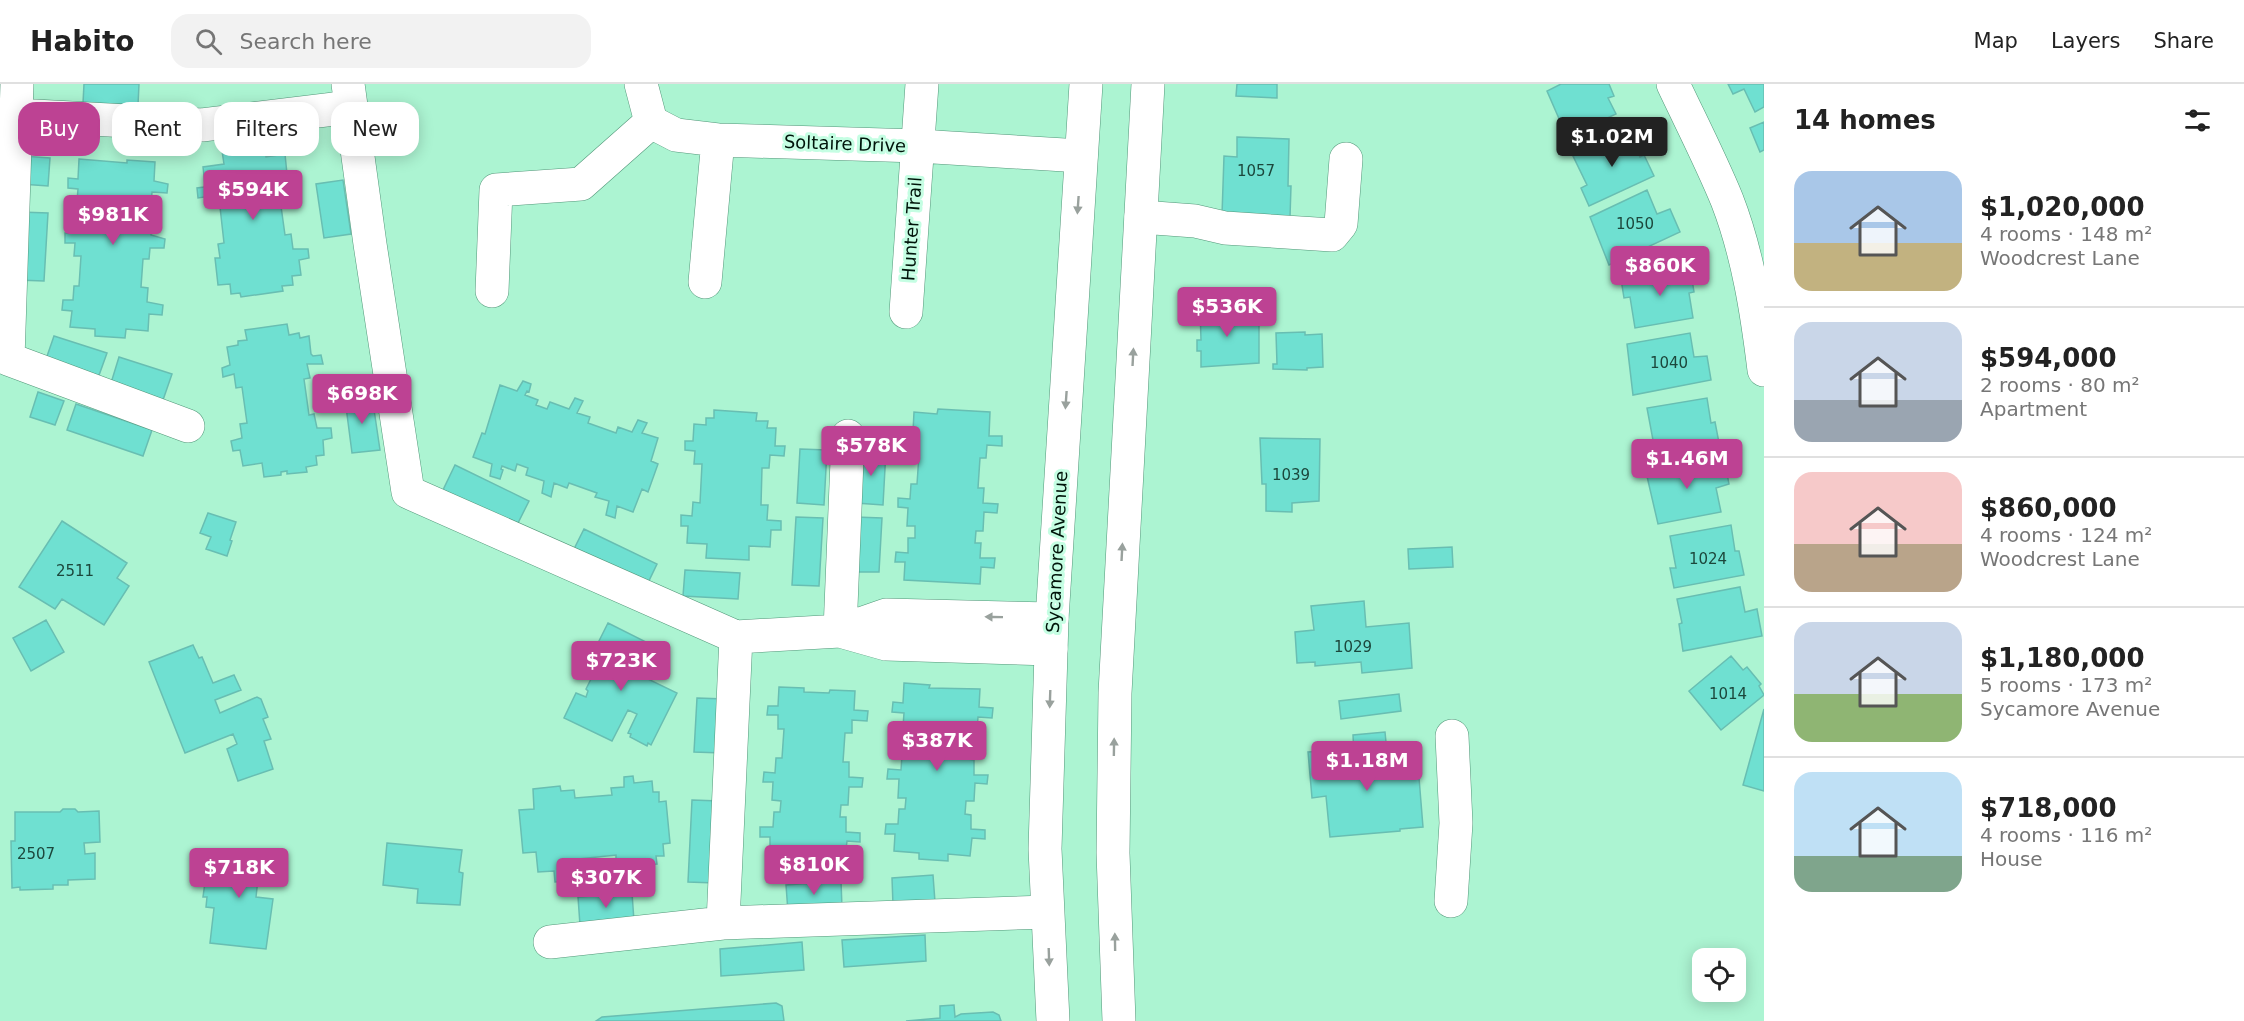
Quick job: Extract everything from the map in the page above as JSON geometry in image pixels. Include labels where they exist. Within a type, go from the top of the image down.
[{"type":"street","points":[[492,291],[496,190],[581,184],[651,122],[641,84]]},
{"type":"street","name":"Hunter Trail","points":[[906,312],[922,84]]},
{"type":"street","name":"Sycamore Avenue","points":[[1053,1021],[1045,849],[1052,634],[1086,84]]},
{"type":"street","points":[[1119,1021],[1113,853],[1115,693],[1148,84]]},
{"type":"street","points":[[1672,84],[1727,200],[1740,240],[1759,329],[1764,370]]},
{"type":"street","points":[[188,426],[8,359],[17,100],[202,125],[350,95],[408,492],[736,638],[840,631],[886,615],[1052,634]]},
{"type":"street","name":"Soltaire Drive","points":[[651,122],[676,135],[718,140],[918,146],[1082,156]]},
{"type":"street","points":[[705,282],[718,140]]},
{"type":"street","points":[[1141,216],[1195,221],[1225,228],[1332,235],[1341,224],[1346,159]]},
{"type":"street","points":[[840,631],[848,436]]},
{"type":"street","points":[[723,923],[736,638]]},
{"type":"street","points":[[1451,901],[1456,823],[1452,736]]},
{"type":"street","points":[[550,942],[723,923],[1047,912]]},
{"type":"building","points":[[84,84],[139,84],[138,102],[112,102],[112,104],[83,102]]},
{"type":"building","points":[[1237,84],[1277,84],[1277,98],[1236,96]]},
{"type":"building","points":[[1561,84],[1609,84],[1614,96],[1608,98],[1616,114],[1567,137],[1547,91]]},
{"type":"building","points":[[1728,84],[1764,84],[1764,107],[1755,112],[1744,89],[1733,94]]},
{"type":"building","points":[[1764,122],[1764,150],[1760,152],[1750,128]]},
{"type":"building","points":[[1629,131],[1640,157],[1644,155],[1654,176],[1589,206],[1581,188],[1587,185],[1573,156]]},
{"type":"building","points":[[1237,137],[1289,139],[1290,217],[1222,215],[1224,156],[1237,157]]},
{"type":"building","points":[[22,156],[50,158],[48,186],[21,184]]},
{"type":"building","points":[[223,156],[285,156],[287,174],[298,175],[299,185],[285,187],[286,198],[280,199],[285,235],[291,234],[293,249],[308,249],[309,258],[299,260],[301,275],[292,276],[293,285],[282,286],[283,291],[241,297],[240,293],[231,294],[230,284],[218,285],[215,258],[220,258],[218,244],[224,243],[220,207],[213,208],[211,196],[198,198],[197,188],[205,185],[203,167],[224,164]]},
{"type":"building","points":[[79,159],[127,163],[127,160],[155,162],[154,181],[168,184],[167,193],[152,192],[151,205],[146,205],[145,215],[152,216],[151,235],[165,239],[164,248],[150,248],[149,259],[143,259],[141,287],[148,288],[147,302],[163,305],[162,315],[149,314],[148,331],[126,329],[125,338],[95,336],[95,329],[70,327],[72,311],[62,310],[63,300],[73,300],[74,286],[79,286],[81,256],[74,256],[75,243],[65,243],[65,233],[74,233],[76,213],[84,213],[85,202],[77,201],[78,189],[68,188],[68,178],[78,179]]},
{"type":"building","points":[[343,180],[351,234],[324,238],[316,184]]},
{"type":"building","points":[[1647,190],[1657,214],[1670,209],[1680,232],[1609,265],[1590,217]]},
{"type":"building","points":[[20,212],[48,213],[44,281],[17,280]]},
{"type":"building","points":[[1690,267],[1694,292],[1689,293],[1693,318],[1635,328],[1630,297],[1624,298],[1621,279]]},
{"type":"building","points":[[1241,308],[1242,323],[1259,322],[1259,363],[1201,367],[1201,351],[1197,351],[1197,340],[1201,340],[1200,309]]},
{"type":"building","points":[[287,324],[289,335],[299,333],[300,338],[309,336],[311,354],[321,355],[323,364],[307,364],[310,378],[304,379],[309,415],[314,414],[317,428],[331,428],[332,438],[323,440],[324,455],[316,456],[317,465],[306,467],[307,472],[287,474],[287,471],[281,472],[281,475],[264,477],[262,463],[243,466],[240,450],[233,451],[231,441],[242,438],[240,424],[247,423],[242,387],[236,388],[234,374],[223,377],[222,368],[230,365],[227,347],[238,345],[238,341],[247,340],[245,330]]},
{"type":"building","points":[[1305,332],[1305,335],[1322,334],[1323,367],[1307,368],[1307,370],[1273,369],[1273,364],[1277,364],[1276,333]]},
{"type":"building","points":[[1690,333],[1694,357],[1707,356],[1711,380],[1633,395],[1627,344]]},
{"type":"building","points":[[54,336],[107,353],[98,378],[45,362]]},
{"type":"building","points":[[119,357],[172,374],[163,400],[111,383]]},
{"type":"building","points":[[523,381],[531,384],[529,392],[527,391],[525,395],[538,400],[536,405],[547,409],[550,402],[569,409],[575,398],[583,401],[577,413],[590,417],[588,423],[616,433],[618,427],[632,432],[638,420],[647,423],[642,433],[658,438],[651,461],[658,464],[648,492],[642,489],[633,512],[617,506],[615,518],[606,515],[609,501],[595,497],[597,493],[569,483],[567,488],[554,483],[551,497],[542,493],[544,481],[526,475],[528,468],[517,464],[515,471],[502,466],[500,479],[490,476],[492,464],[473,457],[482,433],[485,434],[500,385],[517,391]]},
{"type":"building","points":[[38,392],[64,401],[55,425],[30,417]]},
{"type":"building","points":[[372,396],[380,450],[352,453],[345,399]]},
{"type":"building","points":[[1707,398],[1711,423],[1715,422],[1720,448],[1650,460],[1647,442],[1653,440],[1647,408]]},
{"type":"building","points":[[76,404],[152,430],[143,456],[67,430]]},
{"type":"building","points":[[938,409],[990,412],[989,436],[1002,436],[1002,446],[987,445],[986,458],[980,458],[978,488],[984,488],[983,503],[998,504],[997,513],[984,512],[983,531],[976,531],[975,543],[981,543],[980,558],[995,558],[994,568],[981,567],[980,584],[904,580],[905,562],[895,562],[896,552],[908,553],[908,538],[915,538],[915,526],[907,526],[908,508],[898,507],[898,498],[910,499],[911,484],[917,484],[919,455],[913,455],[913,441],[902,440],[903,431],[913,432],[914,412],[937,414]]},
{"type":"building","points":[[714,410],[757,413],[756,421],[768,421],[767,428],[776,428],[775,446],[785,446],[784,456],[770,455],[769,468],[762,468],[761,505],[768,505],[767,520],[781,521],[781,530],[771,530],[770,547],[749,546],[749,560],[706,558],[707,544],[687,543],[688,526],[681,526],[681,515],[692,516],[693,502],[700,503],[702,464],[694,464],[695,451],[685,450],[685,441],[693,441],[694,424],[706,425],[706,418],[714,418]]},
{"type":"building","points":[[1260,438],[1320,439],[1319,501],[1292,503],[1292,512],[1266,511],[1266,484],[1262,484]]},
{"type":"building","points":[[800,449],[827,450],[824,505],[797,503]]},
{"type":"building","points":[[859,449],[886,450],[883,505],[856,503]]},
{"type":"building","points":[[1724,459],[1729,484],[1716,488],[1721,512],[1658,524],[1646,472]]},
{"type":"building","points":[[455,465],[529,501],[517,525],[443,490]]},
{"type":"building","points":[[208,513],[236,522],[227,556],[206,549],[211,537],[200,533]]},
{"type":"building","points":[[796,517],[823,518],[819,586],[792,585]]},
{"type":"building","points":[[855,517],[882,518],[879,572],[853,572]]},
{"type":"building","points":[[62,521],[127,563],[117,578],[129,586],[104,625],[62,599],[55,609],[19,587]]},
{"type":"building","points":[[1731,525],[1735,551],[1739,551],[1744,575],[1674,588],[1670,568],[1676,568],[1670,536]]},
{"type":"building","points":[[584,529],[657,564],[645,589],[572,553]]},
{"type":"building","points":[[1452,547],[1453,567],[1409,569],[1408,549]]},
{"type":"building","points":[[685,570],[740,573],[738,599],[683,596]]},
{"type":"building","points":[[1740,587],[1745,612],[1757,609],[1762,636],[1683,651],[1679,624],[1682,623],[1677,599]]},
{"type":"building","points":[[1364,601],[1366,627],[1409,623],[1412,668],[1362,673],[1361,662],[1315,666],[1315,662],[1297,663],[1295,632],[1314,630],[1311,606]]},
{"type":"building","points":[[46,620],[64,652],[31,671],[13,638]]},
{"type":"building","points":[[608,623],[648,643],[638,663],[628,658],[623,667],[677,693],[651,745],[648,743],[647,746],[630,737],[631,734],[628,733],[637,714],[628,710],[612,741],[564,718],[576,693],[586,697],[588,691],[586,689],[601,659],[592,655]]},
{"type":"building","points":[[193,645],[199,658],[202,657],[213,683],[234,675],[241,690],[215,700],[220,713],[257,697],[261,699],[268,717],[263,719],[271,739],[264,741],[273,769],[238,781],[227,749],[237,744],[233,734],[185,753],[149,662]]},
{"type":"building","points":[[1731,656],[1743,670],[1747,667],[1761,684],[1759,686],[1764,695],[1721,730],[1689,691]]},
{"type":"building","points":[[904,683],[930,685],[929,688],[980,689],[979,707],[993,708],[992,718],[978,717],[977,730],[970,730],[968,759],[974,760],[974,775],[988,775],[987,784],[975,783],[974,801],[966,801],[965,814],[971,815],[971,829],[985,830],[985,839],[972,838],[970,856],[948,854],[948,861],[919,859],[919,853],[894,851],[895,834],[885,834],[886,824],[898,824],[899,809],[905,809],[906,798],[898,798],[899,779],[887,779],[888,769],[901,770],[902,755],[908,756],[910,727],[903,727],[904,713],[892,712],[893,702],[903,703]]},
{"type":"building","points":[[779,687],[804,688],[804,692],[855,691],[854,710],[868,711],[867,721],[852,720],[852,733],[845,733],[843,762],[849,762],[849,777],[863,778],[862,787],[849,787],[848,805],[841,805],[840,817],[846,817],[846,832],[860,833],[860,842],[847,841],[845,858],[824,857],[823,864],[793,862],[793,855],[770,854],[770,837],[760,837],[760,827],[773,827],[774,812],[780,812],[781,801],[772,800],[773,782],[763,782],[764,772],[775,773],[776,758],[782,758],[784,729],[778,729],[778,715],[767,715],[768,706],[778,706]]},
{"type":"building","points":[[1399,694],[1401,711],[1341,719],[1339,701]]},
{"type":"building","points":[[697,698],[725,699],[722,753],[694,752]]},
{"type":"building","points":[[1764,709],[1764,791],[1743,785]]},
{"type":"building","points":[[1385,732],[1387,752],[1354,755],[1353,735]]},
{"type":"building","points":[[1344,750],[1344,760],[1417,753],[1423,827],[1330,837],[1326,796],[1312,798],[1308,752]]},
{"type":"building","points":[[633,776],[634,783],[652,781],[653,792],[659,792],[659,802],[666,801],[670,843],[663,844],[664,856],[656,856],[657,864],[639,865],[640,876],[631,876],[629,861],[616,862],[616,855],[579,859],[580,864],[565,866],[566,881],[555,882],[554,871],[538,872],[536,852],[523,853],[519,810],[534,809],[533,789],[560,786],[561,791],[574,790],[575,798],[612,795],[611,788],[624,787],[624,777]]},
{"type":"building","points":[[692,800],[719,801],[715,883],[688,882]]},
{"type":"building","points":[[63,809],[75,809],[78,812],[99,811],[100,842],[84,843],[85,854],[95,853],[95,879],[68,880],[68,885],[53,885],[53,889],[20,890],[20,887],[12,888],[11,841],[15,841],[15,812],[60,812]]},
{"type":"building","points":[[387,843],[462,850],[459,872],[463,873],[460,905],[417,903],[418,889],[383,885]]},
{"type":"building","points":[[213,850],[277,858],[274,881],[258,879],[256,897],[273,899],[266,949],[210,943],[214,908],[206,907],[207,897],[203,897],[207,868],[210,868]]},
{"type":"building","points":[[933,875],[935,902],[893,905],[892,878]]},
{"type":"building","points":[[841,881],[842,908],[788,912],[786,885]]},
{"type":"building","points":[[632,893],[634,921],[580,925],[578,897]]},
{"type":"building","points":[[925,935],[926,961],[844,967],[842,940]]},
{"type":"building","points":[[802,942],[804,970],[721,976],[720,949]]},
{"type":"building","points":[[776,1003],[782,1006],[784,1021],[596,1021],[602,1017]]},
{"type":"building","points":[[954,1005],[955,1017],[961,1014],[993,1012],[999,1015],[1001,1021],[906,1021],[940,1018],[940,1006]]}]
